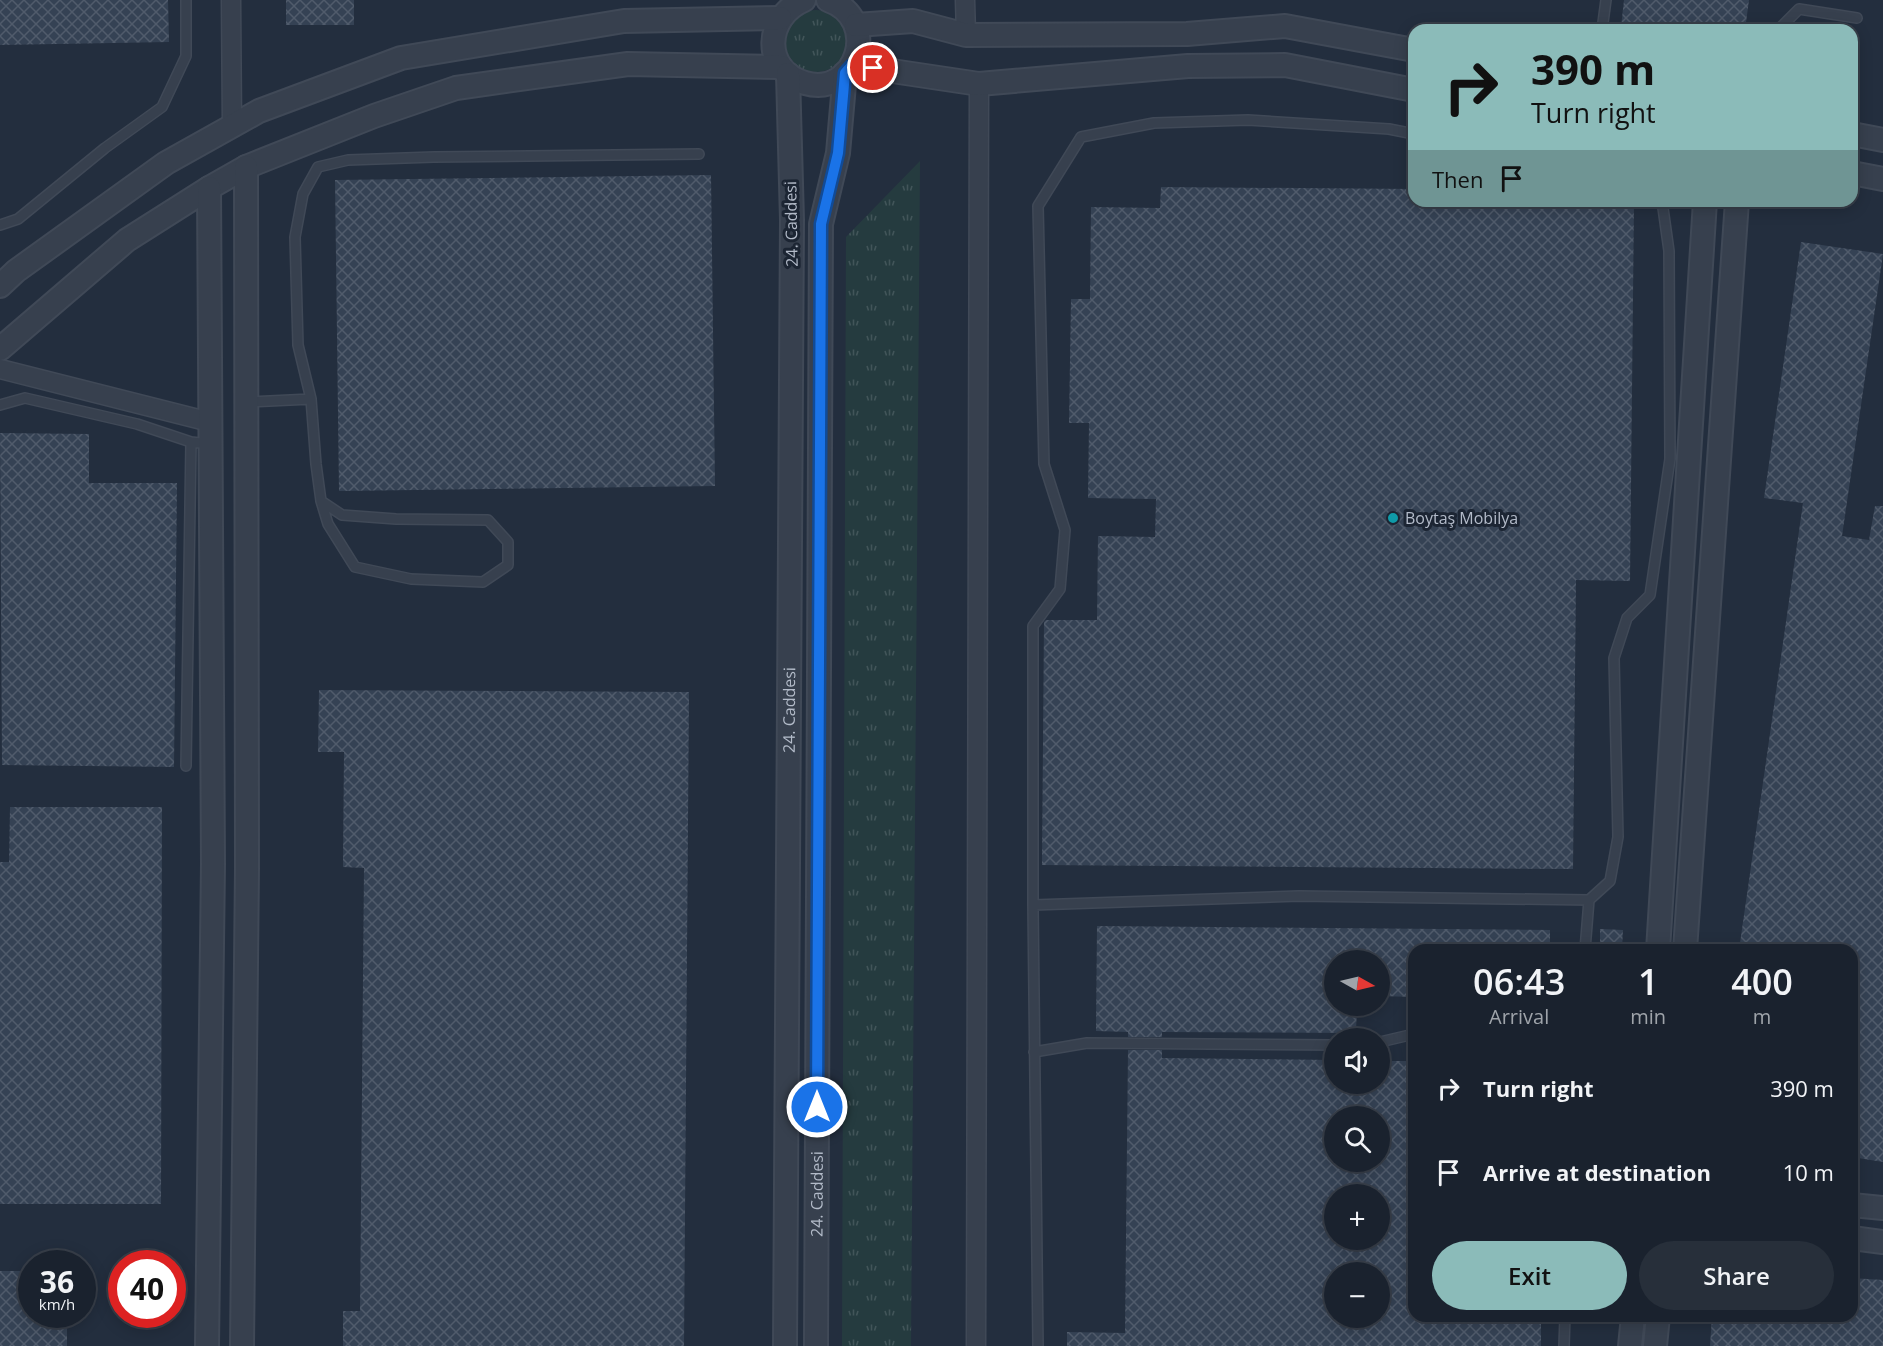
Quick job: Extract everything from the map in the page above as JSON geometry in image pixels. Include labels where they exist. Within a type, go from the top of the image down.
[{"type":"street","points":[[231,0],[232,126]]},
{"type":"street","points":[[0,286],[16,271],[166,163],[259,111],[401,58],[624,21],[782,10],[804,0]]},
{"type":"street","points":[[828,0],[852,14],[913,21],[966,35],[1187,34],[1286,26],[1408,49]]},
{"type":"street","points":[[965,0],[966,35]]},
{"type":"street","name":"24. Caddesi","points":[[782,10],[775,27],[773,48],[785,70],[792,220],[785,1346]]},
{"type":"street","name":"24. Caddesi","points":[[816,1346],[821,224],[838,153],[848,69],[859,45],[852,14]]},
{"type":"street","points":[[0,349],[127,240],[209,188],[246,167],[456,88],[628,64],[785,70],[797,80],[817,84],[827,83],[848,69],[979,84],[1188,66],[1285,65],[1408,89]]},
{"type":"street","points":[[976,1346],[979,84]]},
{"type":"street","points":[[1858,135],[1883,140]]},
{"type":"street","points":[[242,1346],[247,880],[246,167]]},
{"type":"street","points":[[1858,174],[1883,179]]},
{"type":"street","points":[[207,1346],[213,864],[204,436],[209,188]]},
{"type":"street","points":[[1658,944],[1705,207]]},
{"type":"street","points":[[1685,944],[1737,207]]},
{"type":"street","points":[[0,369],[204,436]]},
{"type":"street","points":[[1858,1206],[1883,1208]]},
{"type":"street","points":[[1858,1239],[1883,1242]]},
{"type":"street","points":[[1630,1346],[1632,1322]]},
{"type":"street","points":[[1655,1346],[1657,1322]]},
{"type":"lane","points":[[0,225],[18,219],[105,148],[162,107],[186,56],[186,0]]},
{"type":"lane","points":[[1603,24],[1606,0]]},
{"type":"lane","points":[[1784,24],[1799,9],[1857,18]]},
{"type":"lane","points":[[1038,1346],[1034,1052],[1033,626],[1060,589],[1065,530],[1044,464],[1038,206],[1081,137],[1143,125],[1248,120],[1389,129],[1408,133]]},
{"type":"lane","points":[[321,501],[342,515],[396,519],[488,520],[508,542],[508,565],[483,582],[411,579],[355,567],[328,524],[321,501],[315,464],[310,399],[298,345],[295,237],[303,194],[318,167],[348,160],[434,157],[699,154]]},
{"type":"lane","points":[[1585,944],[1589,900],[1610,880],[1618,837],[1614,658],[1627,618],[1650,595],[1670,459],[1669,251],[1663,207]]},
{"type":"lane","points":[[0,405],[26,398],[137,424],[204,436],[186,766]]},
{"type":"lane","points":[[246,402],[310,399]]},
{"type":"lane","points":[[1033,904],[1299,896],[1589,900]]},
{"type":"lane","points":[[1390,1040],[1408,1035]]},
{"type":"lane","points":[[1034,1052],[1087,1043],[1324,1045]]},
{"type":"lane","points":[[1564,1346],[1565,1322]]},
{"type":"green space","points":[[816,10],[833,15],[838,19],[842,24],[847,41],[842,58],[838,63],[833,67],[816,72],[799,67],[794,63],[790,58],[785,41],[790,24],[794,19],[799,15]]},
{"type":"green space","points":[[920,161],[911,1346],[842,1346],[846,237]]},
{"type":"building","points":[[0,0],[168,0],[169,42],[0,45]]},
{"type":"building","points":[[286,0],[354,0],[354,25],[286,25]]},
{"type":"building","points":[[1624,0],[1749,0],[1746,24],[1621,24]]},
{"type":"building","points":[[711,175],[715,486],[339,491],[335,180]]},
{"type":"building","name":"Boytaş Mobilya","points":[[1161,187],[1408,189],[1408,207],[1634,207],[1630,581],[1576,580],[1573,869],[1042,865],[1044,622],[1046,620],[1097,620],[1098,536],[1155,537],[1156,499],[1088,498],[1089,423],[1069,423],[1071,299],[1090,299],[1091,207],[1160,208]]},
{"type":"building","points":[[1801,242],[1883,254],[1842,536],[1869,540],[1875,506],[1883,506],[1883,1162],[1858,1158],[1858,944],[1740,944],[1803,503],[1764,498]]},
{"type":"building","points":[[0,433],[89,434],[89,483],[177,483],[174,767],[2,765]]},
{"type":"building","points":[[319,690],[689,692],[684,1346],[343,1346],[343,1311],[360,1311],[364,868],[343,867],[344,752],[318,752]]},
{"type":"building","points":[[10,807],[162,807],[161,1204],[0,1204],[0,862],[9,862]]},
{"type":"building","points":[[1097,926],[1550,930],[1550,944],[1408,944],[1408,997],[1390,996],[1390,950],[1324,950],[1324,1016],[1357,1016],[1356,1028],[1324,1028],[1324,1033],[1162,1032],[1162,1037],[1128,1037],[1128,1032],[1096,1031]]},
{"type":"building","points":[[1600,929],[1623,930],[1622,944],[1600,944]]},
{"type":"building","points":[[1128,1050],[1162,1050],[1162,1058],[1324,1060],[1324,1094],[1390,1094],[1390,1061],[1408,1061],[1408,1322],[1541,1322],[1541,1346],[1067,1346],[1067,1332],[1125,1333]]},
{"type":"building","points":[[0,1271],[18,1271],[18,1328],[67,1328],[67,1346],[0,1346]]},
{"type":"building","points":[[1858,1278],[1883,1280],[1883,1346],[1710,1346],[1712,1322],[1858,1322]]},
{"type":"place","name":"Boytaş Mobilya","points":[[1393,518]]},
{"type":"route","points":[[817,1107],[821,224],[838,153],[845,73],[852,65],[873,68]]}]
